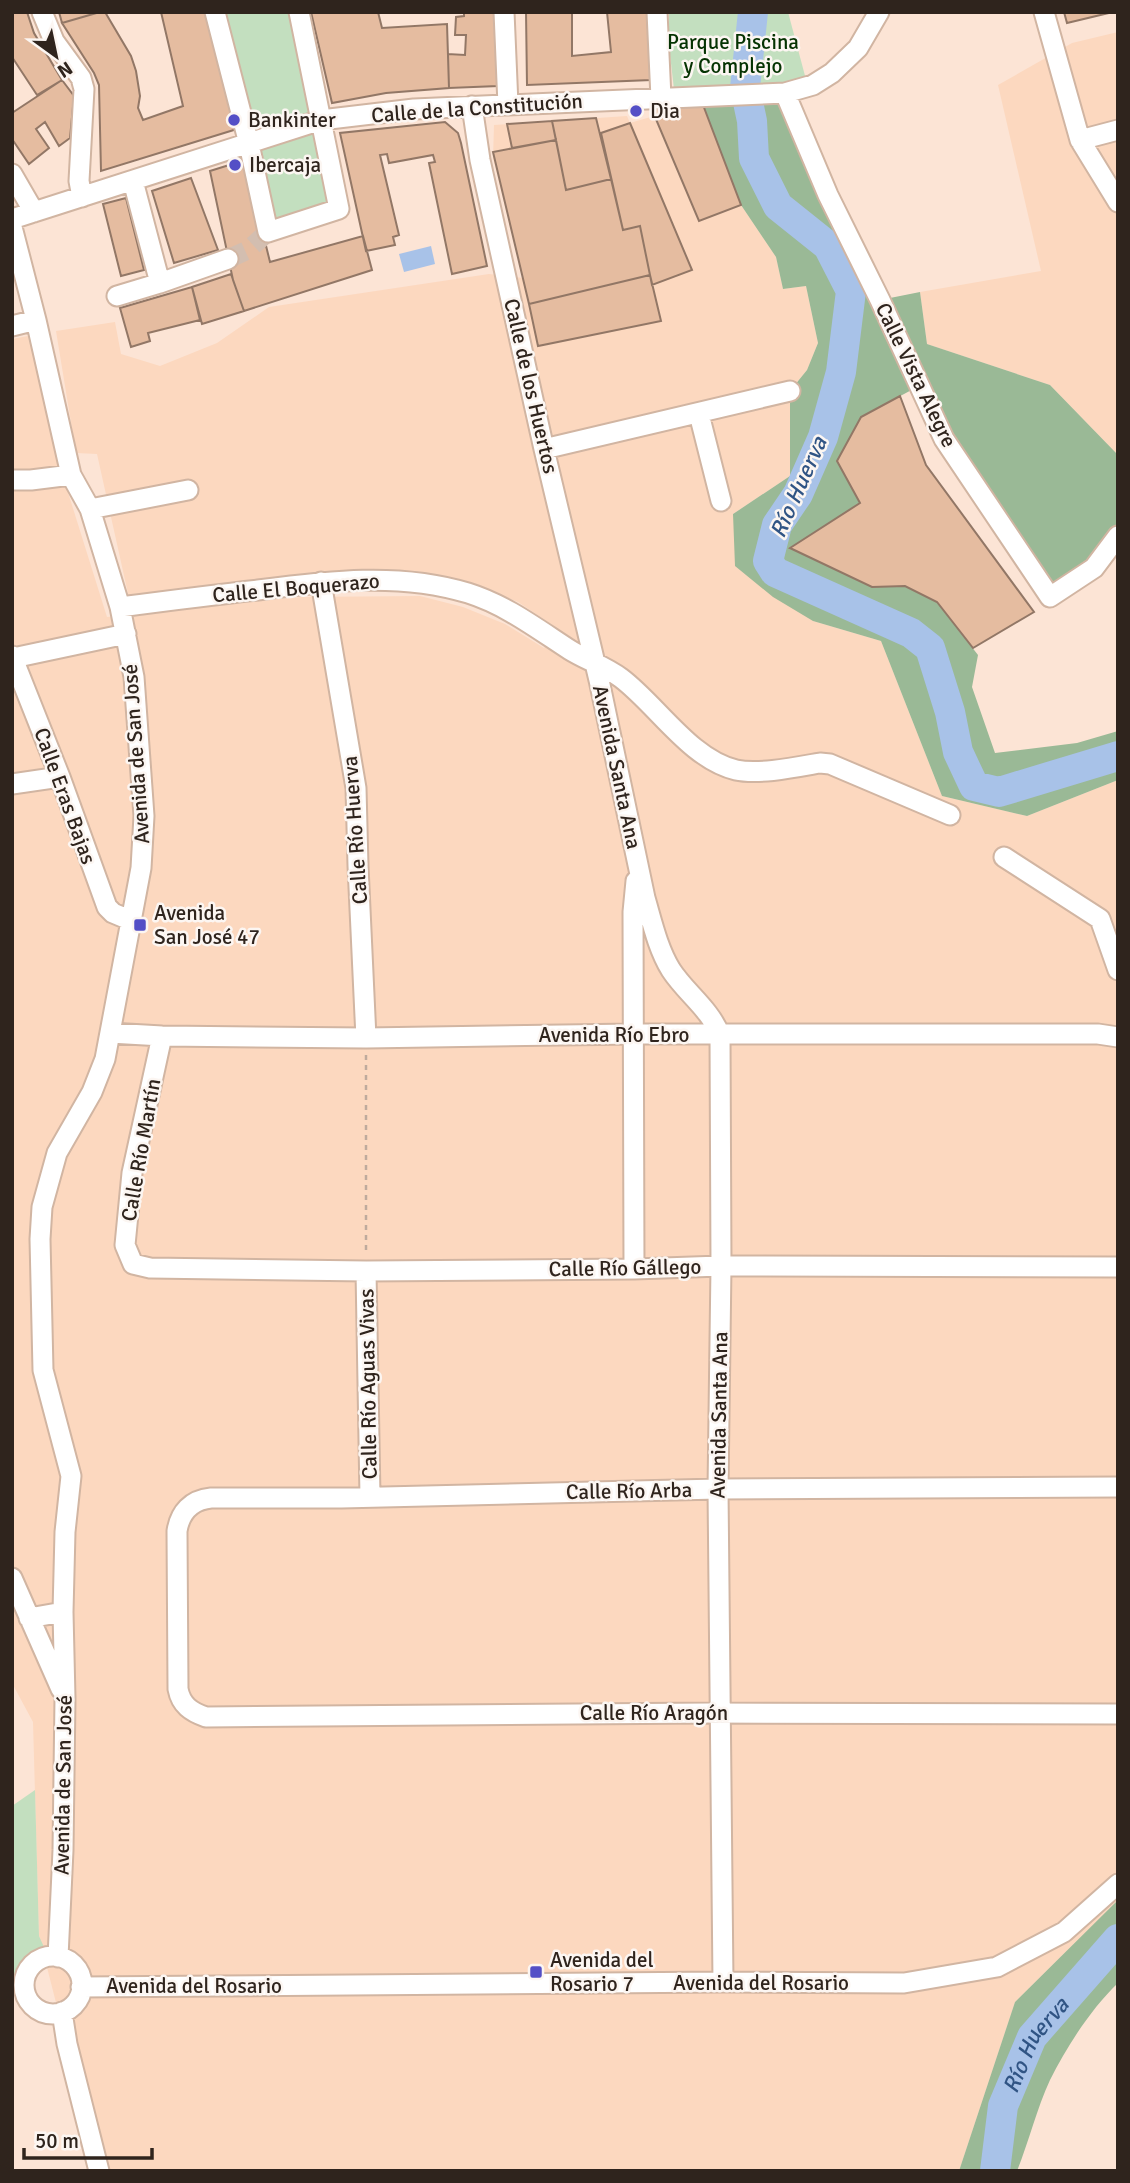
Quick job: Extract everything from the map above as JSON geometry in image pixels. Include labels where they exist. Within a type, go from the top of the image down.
[{"type":"street","points":[[42,12],[54,41],[81,78],[84,89],[79,181],[82,197]]},
{"type":"street","points":[[215,12],[268,232],[339,209],[299,12]]},
{"type":"street","points":[[504,12],[508,105]]},
{"type":"street","points":[[657,12],[661,98]]},
{"type":"street","points":[[1044,12],[1080,140],[1118,202]]},
{"type":"street","name":"Calle de la Constitución","points":[[12,219],[321,120],[414,109],[785,93],[813,85],[832,73],[858,48],[872,15]]},
{"type":"street","name":"Calle Vista Alegre","points":[[785,93],[828,195],[944,439],[1050,597],[1094,568],[1118,536]]},
{"type":"street","name":"Calle de los Huertos","points":[[472,106],[480,160],[595,664]]},
{"type":"street","points":[[1080,140],[1118,131]]},
{"type":"street","points":[[12,174],[34,212]]},
{"type":"street","points":[[133,181],[160,283]]},
{"type":"street","name":"Avenida de San José","points":[[12,227],[71,475],[90,509],[120,607],[134,677],[145,816],[141,868],[132,921],[100,1076],[57,1153],[41,1207],[43,1370],[71,1476],[65,1532],[63,1850],[58,1957]]},
{"type":"street","points":[[117,296],[228,259]]},
{"type":"street","points":[[12,326],[36,320]]},
{"type":"street","points":[[544,449],[790,391]]},
{"type":"street","points":[[699,414],[721,501]]},
{"type":"street","points":[[12,480],[71,475]]},
{"type":"street","points":[[90,509],[188,489]]},
{"type":"street","name":"Calle El Boquerazo","points":[[120,607],[321,582],[396,580],[442,586],[467,593],[512,612],[621,678],[697,749],[726,766],[756,771],[830,764],[950,815]]},
{"type":"street","name":"Calle Río Huerva","points":[[321,582],[356,788],[366,1038]]},
{"type":"street","name":"Calle Eras Bajas","points":[[126,634],[12,657],[60,777],[107,907],[113,913],[132,921]]},
{"type":"street","name":"Avenida Santa Ana","points":[[595,664],[632,830],[638,870],[653,928],[671,969],[709,1015],[720,1035],[718,1489],[723,1982]]},
{"type":"street","points":[[12,784],[60,777]]},
{"type":"street","points":[[1004,857],[1100,919],[1118,970]]},
{"type":"street","name":"Avenida Santa Ana","points":[[634,1269],[633,912],[638,870]]},
{"type":"street","name":"Avenida Río Ebro","points":[[110,1033],[366,1038],[633,1034],[1098,1034],[1118,1037]]},
{"type":"street","name":"Calle Río Martín","points":[[133,1264],[125,1245],[132,1173],[162,1035]]},
{"type":"street","name":"Calle Río Gállego","points":[[133,1264],[150,1268],[366,1271],[721,1266],[1118,1267]]},
{"type":"street","name":"Calle Río Aguas Vivas","points":[[366,1271],[370,1497]]},
{"type":"street","name":"Calle Río Arba","points":[[192,1712],[182,1702],[178,1689],[177,1531],[181,1516],[196,1501],[211,1498],[718,1489],[1118,1487]]},
{"type":"street","points":[[12,1578],[65,1698]]},
{"type":"street","points":[[29,1618],[63,1612]]},
{"type":"street","name":"Calle Río Aragón","points":[[192,1712],[206,1717],[720,1713],[1118,1714]]},
{"type":"street","name":"Avenida del Rosario","points":[[81,1987],[904,1983],[997,1967],[1064,1932],[1118,1884]]},
{"type":"street","points":[[48,1956],[58,1957],[73,1965],[81,1979],[75,2003],[62,2012],[46,2013],[22,2007],[24,1990],[19,1977],[39,1960],[48,1956]]},
{"type":"street","points":[[62,2012],[67,2044],[99,2171]]},
{"type":"path","points":[[366,1038],[366,1271]]},
{"type":"shaded area","points":[[1118,32],[1118,455],[1050,385],[927,344],[920,292],[1041,271],[998,85],[1072,43]]},
{"type":"shaded area","points":[[627,116],[630,123],[654,116],[699,221],[741,205],[776,257],[783,289],[806,286],[818,343],[807,370],[790,391],[790,476],[733,514],[813,621],[881,641],[942,796],[1027,816],[1118,780],[1118,1900],[1015,2002],[959,2171],[99,2171],[39,1936],[33,1722],[12,1683],[12,339],[33,335],[66,486],[107,617],[301,597],[420,596],[463,607],[505,624],[544,648],[560,630],[518,602],[470,583],[423,573],[313,575],[129,598],[97,454],[76,453],[56,331],[115,322],[121,354],[160,366],[217,343],[269,307],[489,274],[523,278],[493,158],[494,125]]},
{"type":"green space","points":[[224,12],[295,12],[315,114],[254,128]]},
{"type":"green space","name":"Parque Piscina y Complejo","points":[[669,12],[788,12],[808,87],[675,98],[669,46]]},
{"type":"green space","points":[[785,93],[880,300],[920,292],[927,344],[1050,385],[1118,455],[1118,536],[1050,597],[919,386],[861,417],[837,461],[860,503],[790,548],[872,587],[905,586],[937,602],[978,655],[972,687],[995,753],[1077,743],[1118,731],[1118,780],[1027,816],[942,796],[881,641],[813,621],[773,597],[735,566],[733,514],[790,476],[790,391],[807,370],[818,343],[806,286],[783,289],[776,257],[741,205],[700,97]]},
{"type":"green space","points":[[317,126],[334,206],[271,226],[254,148]]},
{"type":"green space","points":[[35,1790],[39,1936],[48,1956],[31,1966],[26,1974],[12,1979],[12,1806]]},
{"type":"green space","points":[[1118,1900],[1118,1983],[1089,2016],[1050,2080],[1017,2171],[959,2171],[1015,2002]]},
{"type":"water","points":[[431,246],[435,264],[404,272],[399,254]]},
{"type":"building","points":[[12,12],[27,12],[34,33],[62,80],[37,95],[12,57]]},
{"type":"building","points":[[59,12],[100,12],[62,23]]},
{"type":"building","points":[[105,12],[131,56],[140,96],[138,108],[143,120],[183,106],[161,12],[208,12],[237,129],[101,171],[99,85],[62,23]]},
{"type":"building","points":[[311,12],[378,12],[382,28],[447,24],[449,88],[386,93],[332,103]]},
{"type":"building","points":[[464,12],[496,12],[498,86],[449,88],[448,54],[465,55],[466,35],[455,35],[456,17],[464,16]]},
{"type":"building","points":[[526,12],[572,12],[572,56],[611,52],[607,12],[647,12],[651,80],[527,85]]},
{"type":"building","points":[[1064,12],[1113,12],[1067,23]]},
{"type":"building","points":[[62,80],[74,96],[70,138],[59,146],[45,122],[36,129],[49,148],[29,164],[12,139],[12,113]]},
{"type":"building","points":[[700,97],[741,205],[699,221],[647,98]]},
{"type":"building","points":[[596,118],[611,179],[566,190],[552,121]]},
{"type":"building","points":[[552,121],[556,140],[512,148],[507,124]]},
{"type":"building","points":[[445,122],[458,133],[461,143],[487,266],[452,274],[429,163],[435,162],[433,155],[389,163],[387,154],[380,155],[399,235],[393,237],[395,245],[366,251],[340,133]]},
{"type":"building","points":[[630,123],[692,270],[652,285],[640,226],[623,230],[601,133]]},
{"type":"building","points":[[556,140],[566,190],[611,179],[623,230],[640,226],[650,275],[529,304],[493,152]]},
{"type":"building","points":[[245,160],[270,262],[363,236],[372,270],[244,311],[233,280],[210,171]]},
{"type":"building","points":[[191,178],[218,250],[174,263],[152,191]]},
{"type":"building","points":[[126,198],[144,270],[121,276],[103,204]]},
{"type":"building","points":[[231,274],[244,311],[202,324],[192,287]]},
{"type":"building","points":[[650,275],[661,321],[538,346],[529,304]]},
{"type":"building","points":[[192,287],[200,320],[148,333],[150,341],[131,347],[120,308]]},
{"type":"building","points":[[900,396],[926,465],[1034,612],[973,648],[937,602],[905,586],[872,587],[790,548],[860,503],[837,461],[861,417]]},
{"type":"waterway","name":"Río Huerva","points":[[753,12],[745,88],[752,121],[754,158],[778,206],[828,246],[851,291],[841,372],[823,437],[798,494],[777,525],[768,561],[775,572],[911,633],[930,648],[950,712],[958,752],[974,786],[999,792],[1118,756]]},
{"type":"waterway","name":"Río Huerva","points":[[995,2171],[1003,2106],[1032,2037],[1118,1939]]},
{"type":"tunnel","points":[[228,259],[248,250],[268,232]]},
{"type":"place","name":"Dia","points":[[636,111]]},
{"type":"place","name":"Bankinter","points":[[234,120]]},
{"type":"place","name":"Ibercaja","points":[[235,165]]},
{"type":"place","name":"Avenida San José 47","points":[[140,925]]},
{"type":"place","name":"Avenida del Rosario 7","points":[[536,1972]]}]
